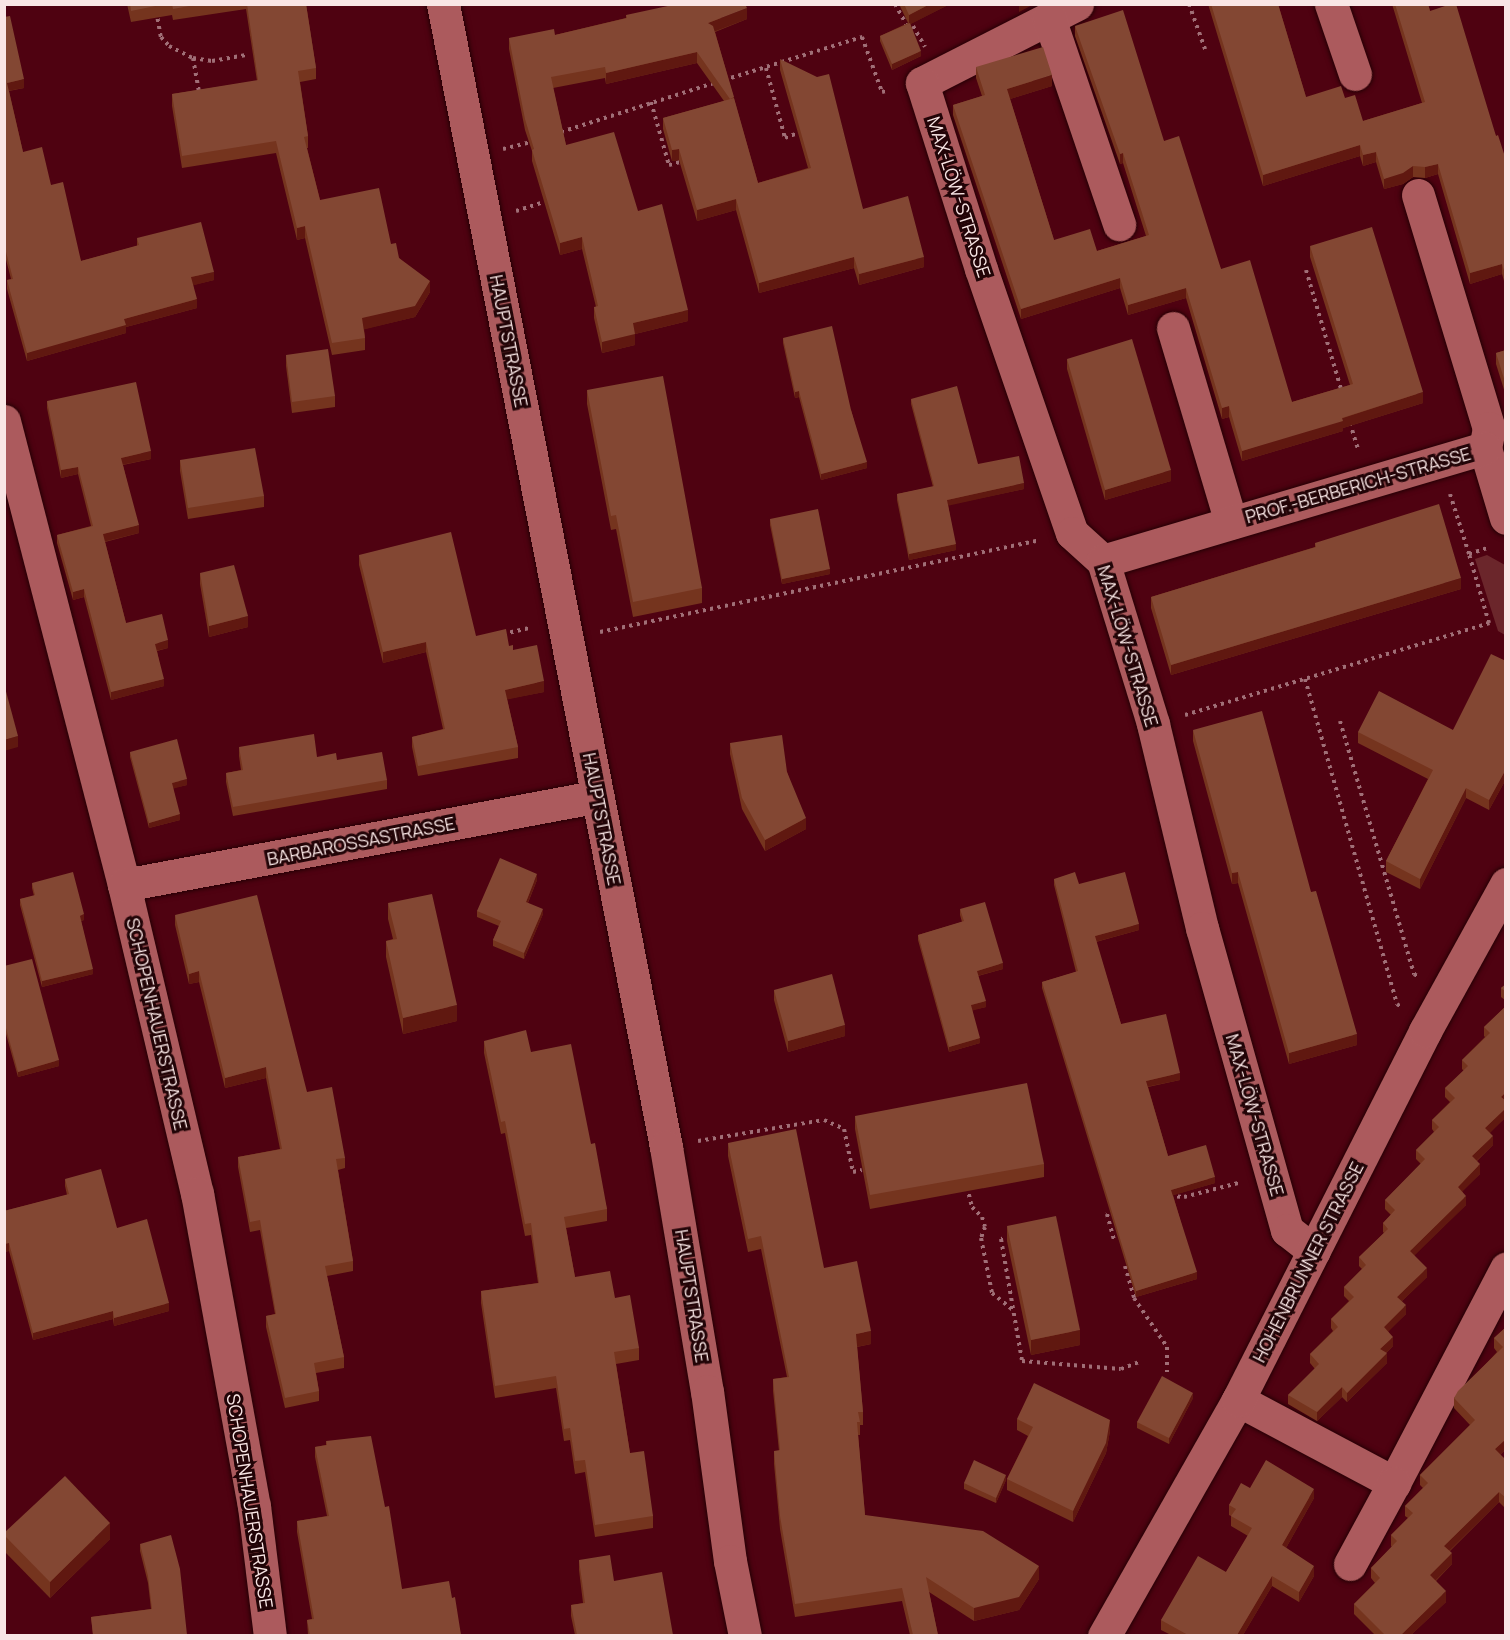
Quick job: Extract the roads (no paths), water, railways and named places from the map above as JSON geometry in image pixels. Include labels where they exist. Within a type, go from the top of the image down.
[{"type":"street","name":"HAUPTSTRASSE","points":[[443,4],[687,1262],[730,1561],[745,1635]]},
{"type":"street","points":[[1331,4],[1355,74]]},
{"type":"street","name":"MAX-LÖW-STRASSE","points":[[1119,224],[1063,11],[922,83],[981,269],[1072,533],[1103,561],[1153,724],[1202,928],[1287,1230],[1314,1251]]},
{"type":"street","name":"PROF.-BERBERICH-STRASSE","points":[[1418,195],[1489,428],[1485,448],[1501,532]]},
{"type":"street","name":"PROF.-BERBERICH-STRASSE","points":[[1173,328],[1231,523]]},
{"type":"street","name":"SCHOPENHAUERSTRASSE","points":[[4,421],[124,885],[197,1193],[254,1506],[270,1635]]},
{"type":"street","name":"PROF.-BERBERICH-STRASSE","points":[[1103,561],[1485,448]]},
{"type":"street","name":"BARBAROSSASTRASSE","points":[[124,885],[598,796]]},
{"type":"street","name":"HOHENBRUNNER STRASSE","points":[[1104,1635],[1238,1400],[1425,1031],[1506,884]]},
{"type":"street","points":[[1350,1564],[1506,1269]]},
{"type":"street","points":[[1238,1400],[1394,1483]]}]
